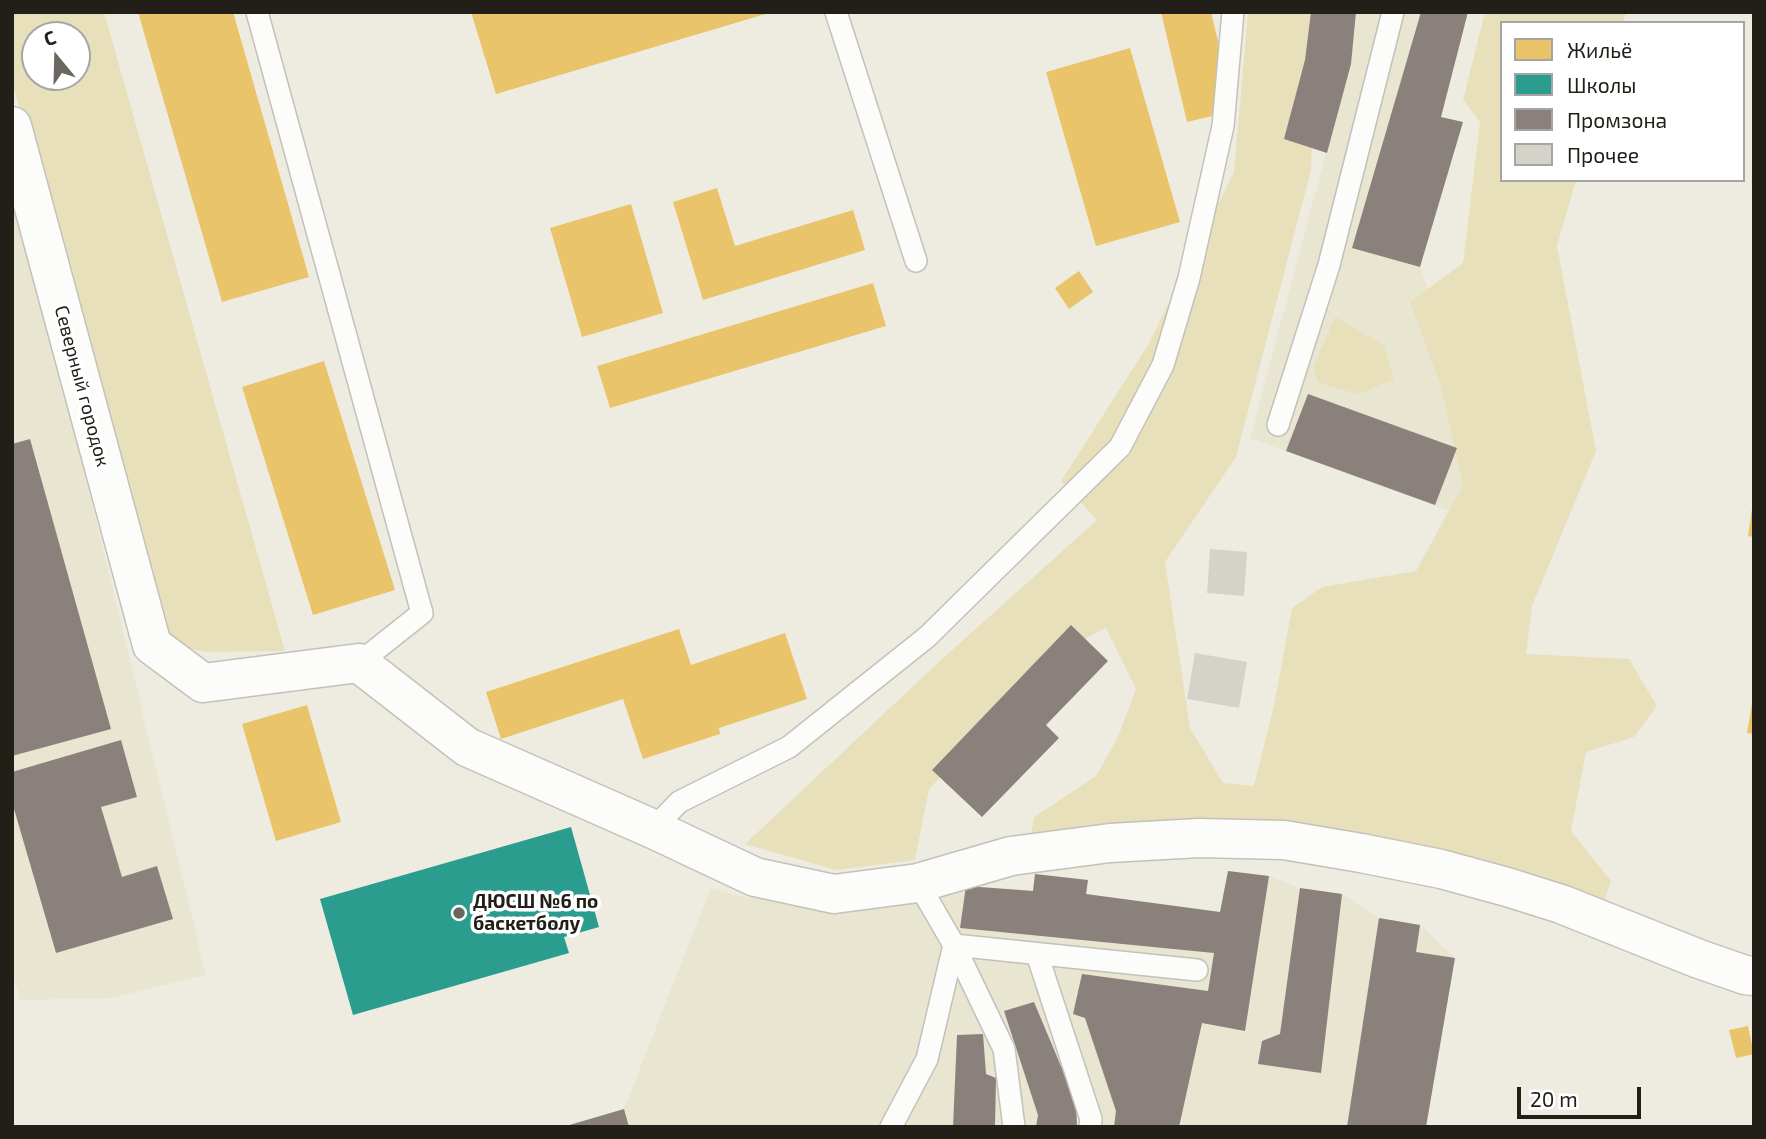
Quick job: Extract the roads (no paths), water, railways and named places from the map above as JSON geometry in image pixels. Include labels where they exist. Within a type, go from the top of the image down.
[{"type":"street","name":"Северный городок","points":[[12,127],[152,645],[203,683],[359,663]]},
{"type":"street","points":[[359,663],[467,747],[755,877],[834,894],[918,883],[1011,856],[1110,843],[1199,838],[1284,840],[1441,869],[1507,887],[1561,904],[1699,959],[1754,976]]},
{"type":"lane","points":[[257,12],[422,613],[359,663]]},
{"type":"lane","points":[[836,12],[916,261]]},
{"type":"lane","points":[[653,829],[679,802],[789,747],[927,637],[1120,447],[1163,365],[1189,278],[1223,126],[1233,12]]},
{"type":"lane","points":[[1278,425],[1329,265],[1393,12]]},
{"type":"lane","points":[[918,883],[954,945],[1004,1049],[1014,1127]]},
{"type":"lane","points":[[954,945],[1197,970]]},
{"type":"lane","points":[[891,1127],[927,1059],[954,945]]},
{"type":"lane","points":[[1037,954],[1091,1119],[1090,1127]]},
{"type":"place","name":"ДЮСШ №6 по баскетболу","points":[[459,913]]}]
